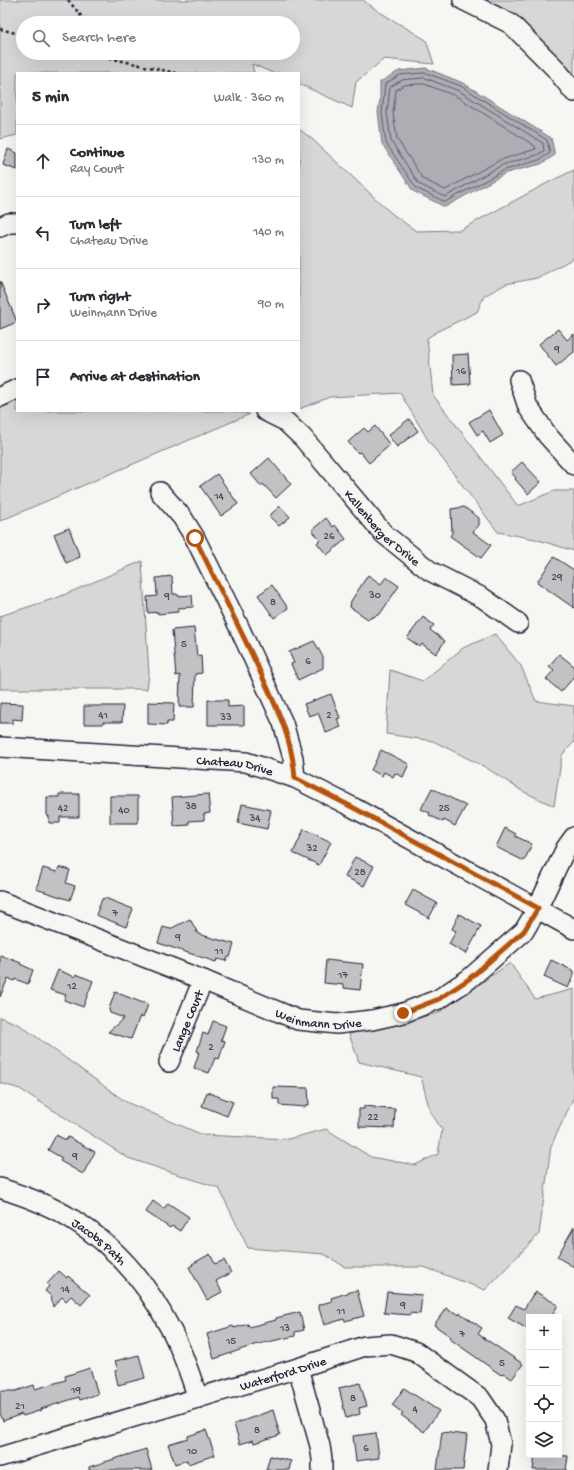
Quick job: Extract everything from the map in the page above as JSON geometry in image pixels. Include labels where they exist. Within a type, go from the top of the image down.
[{"type":"street","points":[[463,0],[511,24],[555,68],[574,92]]},
{"type":"street","points":[[519,380],[528,408],[548,436],[574,465]]},
{"type":"street","points":[[0,397],[16,389]]},
{"type":"street","name":"Kallenberger Drive","points":[[267,412],[286,421],[303,438],[384,534],[430,571],[483,598],[518,623]]},
{"type":"street","points":[[160,492],[182,517],[195,538],[239,627],[284,723],[293,758],[295,778]]},
{"type":"street","name":"Chateau Drive","points":[[0,746],[246,762],[295,778],[354,808],[574,929]]},
{"type":"street","name":"Weinmann Drive","points":[[0,902],[203,980],[298,1020],[337,1024],[372,1020],[403,1013],[439,999],[469,979],[524,931],[538,908],[566,848],[574,837]]},
{"type":"street","name":"Lange Court","points":[[170,1062],[203,980]]},
{"type":"street","name":"Jacobs Path","points":[[0,1188],[34,1200],[72,1218],[103,1240],[125,1261],[142,1281],[171,1328],[198,1398]]},
{"type":"street","name":"Waterford Drive","points":[[0,1457],[298,1368],[365,1346],[391,1344],[416,1352],[480,1398],[495,1420],[501,1444],[498,1470]]},
{"type":"street","points":[[298,1368],[320,1446],[322,1470]]},
{"type":"path","points":[[68,0],[81,16]]},
{"type":"path","points":[[0,29],[16,33]]},
{"type":"path","points":[[118,60],[172,72]]},
{"type":"shaded area","points":[[0,0],[363,0],[378,11],[426,40],[434,64],[384,59],[356,82],[352,108],[300,84],[300,72],[271,72],[252,64],[254,72],[16,72],[16,135],[0,139]]},
{"type":"shaded area","points":[[467,0],[574,0],[574,73],[510,21]]},
{"type":"shaded area","points":[[300,130],[312,139],[391,213],[416,231],[460,230],[574,170],[574,258],[537,278],[506,284],[484,296],[477,312],[427,338],[433,395],[518,506],[554,491],[574,491],[574,551],[535,539],[498,532],[428,440],[400,393],[330,397],[300,409]]},
{"type":"shaded area","points":[[16,399],[16,412],[237,412],[250,414],[0,521],[0,406]]},
{"type":"shaded area","points":[[142,561],[149,674],[147,689],[0,689],[0,616],[59,597]]},
{"type":"shaded area","points":[[495,634],[521,666],[536,701],[574,706],[574,742],[562,755],[554,806],[522,791],[485,767],[433,741],[386,734],[390,670],[423,681],[463,648]]},
{"type":"shaded area","points":[[510,963],[535,999],[574,989],[574,1097],[551,1146],[539,1234],[485,1290],[424,1267],[345,1267],[324,1254],[248,1248],[219,1188],[128,1158],[20,1089],[0,1083],[0,1017],[20,1025],[126,1102],[203,1135],[288,1139],[326,1129],[371,1157],[415,1165],[438,1154],[442,1130],[430,1111],[421,1077],[359,1062],[349,1034],[438,1013]]},
{"type":"water","points":[[426,68],[463,83],[551,138],[555,155],[541,164],[506,173],[445,207],[413,191],[382,144],[378,112],[380,82],[399,71]]},
{"type":"building","points":[[8,149],[16,153],[16,170],[3,165]]},
{"type":"building","points":[[0,281],[16,322],[0,329]]},
{"type":"building","points":[[558,329],[567,340],[574,334],[574,352],[556,366],[539,344]]},
{"type":"building","points":[[468,354],[470,384],[453,385],[452,355]]},
{"type":"building","points":[[489,410],[503,435],[490,443],[483,431],[477,435],[469,422]]},
{"type":"building","points":[[409,419],[418,431],[397,447],[388,435]]},
{"type":"building","points":[[375,426],[390,445],[369,463],[360,452],[358,453],[348,442],[364,428],[368,432]]},
{"type":"building","points":[[269,458],[291,484],[276,498],[263,484],[261,486],[251,474]]},
{"type":"building","points":[[522,462],[541,482],[528,494],[511,472]]},
{"type":"building","points":[[217,474],[238,504],[221,516],[200,486]]},
{"type":"building","points":[[280,506],[290,517],[279,526],[269,516]]},
{"type":"building","points":[[464,507],[479,518],[479,525],[473,532],[491,545],[481,558],[450,536],[452,533],[451,509]]},
{"type":"building","points":[[326,518],[333,527],[335,525],[346,539],[327,555],[317,543],[320,540],[312,530]]},
{"type":"building","points":[[69,528],[80,557],[66,563],[54,534]]},
{"type":"building","points":[[554,557],[574,570],[574,608],[537,582]]},
{"type":"building","points":[[368,575],[381,584],[386,577],[399,586],[380,614],[368,619],[350,607],[351,601]]},
{"type":"building","points":[[172,576],[173,594],[177,594],[178,596],[192,595],[193,607],[178,608],[178,612],[158,614],[158,612],[148,613],[147,597],[157,596],[156,578]]},
{"type":"building","points":[[272,585],[288,608],[274,618],[258,595]]},
{"type":"building","points":[[423,617],[434,625],[430,630],[445,641],[436,654],[422,644],[420,647],[407,638]]},
{"type":"building","points":[[194,628],[197,656],[201,655],[202,673],[195,674],[194,707],[179,707],[180,675],[176,676],[172,630]]},
{"type":"building","points":[[314,641],[323,657],[323,668],[298,680],[291,664],[294,663],[289,652]]},
{"type":"building","points":[[559,654],[574,666],[574,677],[561,692],[546,679],[554,670],[549,666]]},
{"type":"building","points":[[331,694],[340,718],[337,719],[341,727],[326,733],[318,713],[309,716],[304,704]]},
{"type":"building","points":[[208,700],[228,700],[228,707],[244,706],[244,725],[208,725]]},
{"type":"building","points":[[148,702],[174,703],[173,722],[167,722],[167,725],[148,724]]},
{"type":"building","points":[[0,703],[23,704],[22,720],[13,719],[13,723],[0,723]]},
{"type":"building","points":[[84,706],[123,706],[122,722],[84,724]]},
{"type":"building","points":[[381,750],[409,764],[403,777],[395,773],[393,777],[384,772],[382,776],[371,770]]},
{"type":"building","points":[[432,788],[466,806],[455,826],[444,820],[443,822],[429,815],[430,813],[421,809]]},
{"type":"building","points":[[59,794],[79,794],[79,817],[60,817],[60,823],[49,823],[49,816],[47,816],[47,797],[59,797]]},
{"type":"building","points":[[208,794],[210,813],[204,814],[204,820],[189,821],[189,825],[174,826],[172,797]]},
{"type":"building","points":[[110,796],[138,796],[138,823],[110,823]]},
{"type":"building","points":[[242,804],[271,810],[267,829],[238,823]]},
{"type":"building","points":[[505,828],[516,834],[515,836],[532,844],[524,861],[496,847]]},
{"type":"building","points":[[304,829],[331,842],[319,865],[293,853]]},
{"type":"building","points":[[355,857],[374,866],[364,886],[345,877]]},
{"type":"building","points":[[59,867],[70,870],[66,883],[75,886],[70,900],[36,889],[43,868],[57,872]]},
{"type":"building","points":[[413,890],[437,903],[429,918],[405,905]]},
{"type":"building","points":[[105,898],[133,909],[126,927],[96,915],[102,899]]},
{"type":"building","points":[[459,914],[481,926],[466,954],[449,944],[456,931],[452,929]]},
{"type":"building","points":[[190,919],[198,934],[234,944],[230,957],[228,957],[226,961],[217,959],[216,962],[158,943],[163,927],[170,929]]},
{"type":"building","points":[[0,955],[21,963],[20,964],[33,970],[28,984],[8,978],[0,997]]},
{"type":"building","points":[[326,960],[363,964],[360,990],[344,988],[344,985],[324,983]]},
{"type":"building","points":[[551,960],[574,971],[568,988],[544,977]]},
{"type":"building","points":[[58,970],[75,977],[76,974],[93,981],[83,1007],[64,1000],[66,995],[50,990]]},
{"type":"building","points":[[115,992],[143,1003],[144,1002],[148,1005],[143,1018],[140,1016],[131,1039],[108,1032],[124,1018],[110,1013],[109,1009]]},
{"type":"building","points":[[213,1021],[226,1026],[221,1040],[225,1041],[219,1059],[215,1058],[209,1073],[194,1068],[199,1052],[197,1051],[203,1033],[208,1035]]},
{"type":"building","points":[[273,1087],[308,1088],[309,1105],[305,1105],[305,1107],[279,1105],[279,1099],[273,1099]]},
{"type":"building","points":[[207,1092],[233,1102],[227,1116],[202,1106]]},
{"type":"building","points":[[364,1106],[395,1109],[394,1128],[359,1127],[359,1109],[364,1109]]},
{"type":"building","points":[[56,1135],[66,1140],[68,1137],[95,1152],[83,1174],[60,1161],[62,1158],[48,1150]]},
{"type":"building","points":[[153,1201],[164,1209],[168,1203],[189,1217],[180,1231],[172,1226],[170,1228],[146,1212]]},
{"type":"building","points":[[574,1227],[574,1267],[557,1257]]},
{"type":"building","points":[[210,1254],[215,1264],[224,1260],[231,1273],[216,1281],[222,1292],[207,1300],[189,1267]]},
{"type":"building","points":[[59,1271],[67,1278],[68,1276],[90,1295],[81,1305],[71,1296],[66,1301],[62,1297],[53,1307],[51,1296],[45,1291],[49,1286],[47,1284]]},
{"type":"building","points":[[357,1290],[364,1316],[345,1321],[344,1319],[324,1325],[318,1305],[332,1301],[331,1298]]},
{"type":"building","points":[[387,1292],[422,1295],[420,1314],[410,1313],[410,1315],[384,1313]]},
{"type":"building","points":[[536,1292],[558,1305],[553,1314],[526,1314],[526,1328],[508,1318],[516,1305],[524,1309],[533,1294],[534,1295]]},
{"type":"building","points":[[446,1308],[453,1313],[454,1311],[459,1315],[460,1313],[482,1328],[478,1334],[523,1364],[512,1379],[503,1373],[501,1375],[450,1339],[451,1337],[434,1325]]},
{"type":"building","points":[[300,1312],[304,1330],[295,1332],[295,1336],[254,1345],[214,1359],[207,1334],[233,1326],[234,1328],[248,1324],[249,1327]]},
{"type":"building","points":[[139,1355],[145,1378],[118,1385],[115,1371],[118,1370],[115,1361]]},
{"type":"building","points":[[90,1368],[98,1394],[80,1400],[79,1397],[23,1416],[22,1414],[3,1421],[0,1413],[0,1391],[16,1391],[34,1385],[35,1389],[66,1380],[65,1376]]},
{"type":"building","points":[[360,1383],[367,1406],[359,1408],[360,1414],[346,1418],[339,1388]]},
{"type":"building","points":[[404,1388],[439,1411],[424,1432],[401,1415],[403,1413],[392,1405]]},
{"type":"building","points":[[273,1410],[280,1435],[254,1443],[253,1440],[240,1444],[234,1424]]},
{"type":"building","points":[[206,1430],[215,1455],[188,1464],[187,1460],[175,1464],[168,1444],[188,1438],[188,1436]]},
{"type":"building","points":[[442,1432],[467,1435],[463,1470],[437,1470]]},
{"type":"building","points":[[376,1433],[379,1458],[356,1461],[353,1436]]},
{"type":"building","points":[[146,1449],[152,1470],[89,1470],[89,1467]]},
{"type":"building","points":[[270,1456],[291,1461],[289,1470],[266,1470]]},
{"type":"building","points":[[562,1456],[568,1456],[566,1470],[533,1470],[535,1458],[562,1458]]},
{"type":"route","points":[[195,538],[284,723],[293,758],[295,778],[354,808],[538,908],[524,931],[469,979],[439,999],[403,1013]]}]
